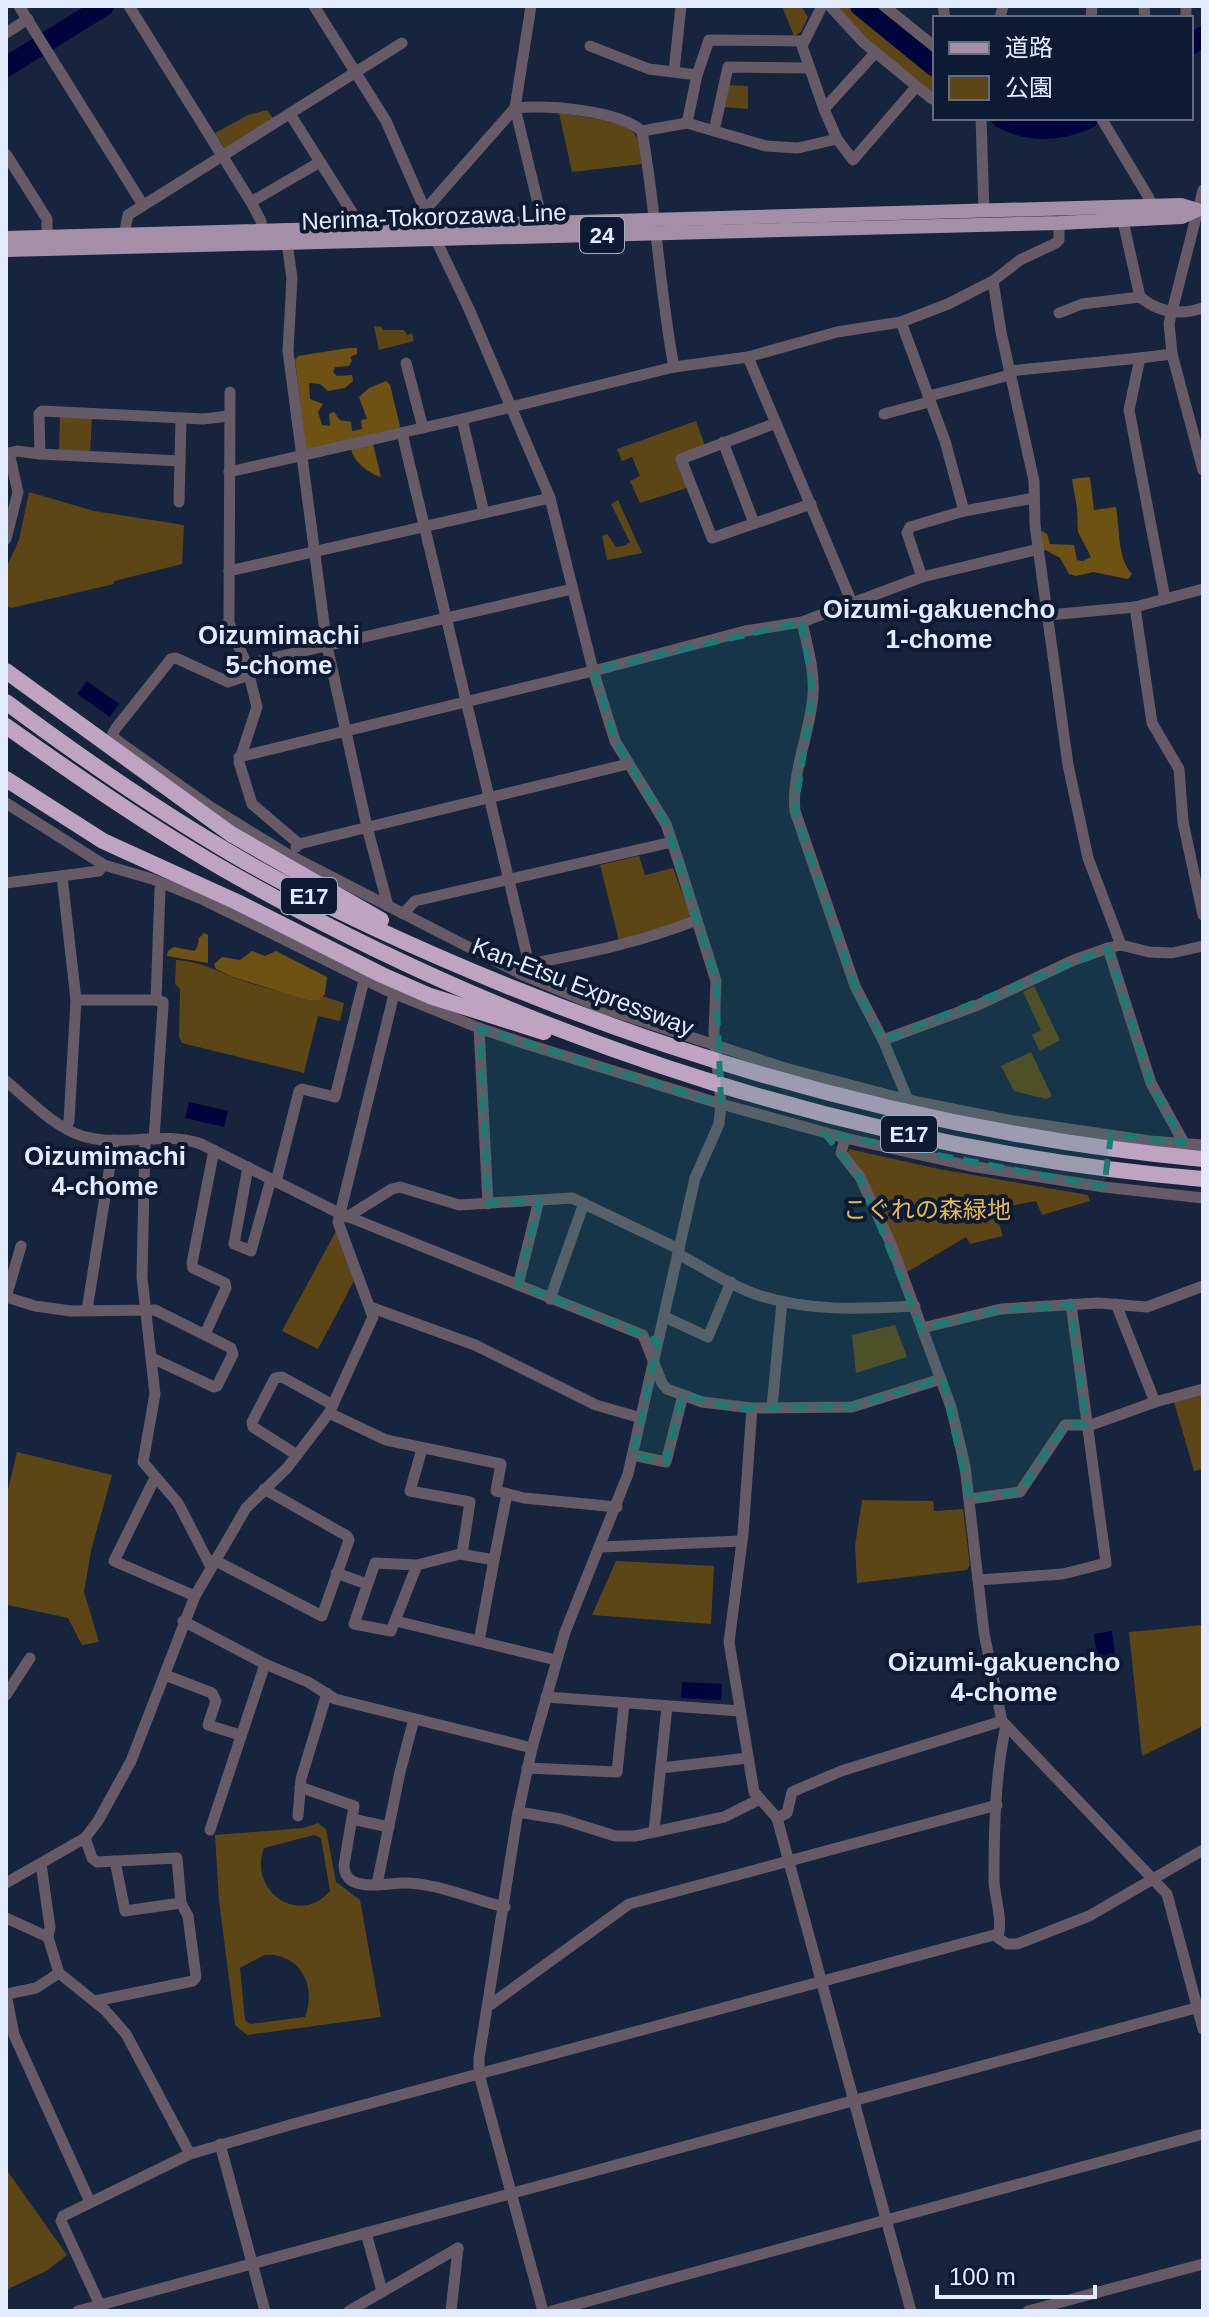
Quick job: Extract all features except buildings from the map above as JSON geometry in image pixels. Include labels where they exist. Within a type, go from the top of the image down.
[{"type":"highway","points":[[6,671],[231,834],[386,923],[553,997]]},
{"type":"highway","name":"Kan-Etsu Expressway","points":[[6,702],[97,766],[237,857],[365,923],[553,997],[640,1037],[731,1067],[897,1112],[1047,1140],[1203,1159]]},
{"type":"highway","name":"Kan-Etsu Expressway","points":[[6,726],[127,808],[251,885],[351,938],[451,985],[623,1052],[752,1094],[932,1140],[1052,1162],[1203,1179]]},
{"type":"highway","points":[[6,779],[103,841],[237,902],[418,991],[512,1024],[623,1052]]},
{"type":"main road","name":"24","points":[[1151,207],[1181,205],[1197,210]]},
{"type":"main road","name":"Nerima-Tokorozawa Line","points":[[6,250],[287,243],[543,224],[656,228],[1151,207]]},
{"type":"main road","name":"Nerima-Tokorozawa Line","points":[[6,238],[356,229],[433,234],[1059,223],[1182,217],[1197,210]]},
{"type":"street","points":[[19,6],[143,205]]},
{"type":"street","points":[[129,6],[251,202],[261,221],[262,231]]},
{"type":"street","points":[[314,6],[386,121],[550,498],[593,670],[615,741],[666,824],[716,981],[714,1022],[721,1104],[719,1124],[695,1178],[633,1455],[617,1507],[565,1632],[532,1748],[518,1812],[496,1994],[490,2005],[479,2058],[479,2074],[543,2311]]},
{"type":"street","points":[[531,6],[515,108],[543,224]]},
{"type":"street","points":[[674,71],[681,6]]},
{"type":"street","points":[[822,6],[802,41],[808,68],[824,109],[837,139],[853,160],[916,87]]},
{"type":"street","points":[[830,6],[875,53],[932,99]]},
{"type":"street","points":[[884,6],[933,45]]},
{"type":"street","points":[[6,33],[28,21]]},
{"type":"street","points":[[687,123],[697,75],[707,43],[712,39],[802,41]]},
{"type":"street","points":[[124,235],[128,215],[402,43]]},
{"type":"street","points":[[590,46],[649,69],[697,75]]},
{"type":"street","points":[[824,109],[875,53]]},
{"type":"street","points":[[714,131],[728,67],[808,68]]},
{"type":"street","points":[[425,210],[515,108]]},
{"type":"street","points":[[515,108],[574,110],[627,122],[642,131],[687,123],[766,146],[798,148],[837,139]]},
{"type":"street","points":[[290,114],[353,214],[356,229]]},
{"type":"street","points":[[981,120],[984,212]]},
{"type":"street","points":[[1103,120],[1149,198],[1151,207]]},
{"type":"street","points":[[642,131],[656,228],[663,311],[674,367]]},
{"type":"street","points":[[6,154],[47,219],[47,237]]},
{"type":"street","points":[[251,202],[320,162]]},
{"type":"street","points":[[1203,190],[1170,312],[1169,333],[1203,470]]},
{"type":"street","points":[[1123,221],[1140,297],[1146,303],[1170,312],[1184,313],[1203,308]]},
{"type":"street","points":[[229,472],[674,367],[748,357],[834,333],[901,322],[948,304],[993,281],[1020,260],[1056,243],[1059,240],[1059,223]]},
{"type":"street","points":[[287,243],[292,278],[288,351],[327,646],[367,827],[388,906]]},
{"type":"street","points":[[993,281],[1034,481],[1039,549],[1068,765],[1085,848],[1121,945]]},
{"type":"street","points":[[1059,313],[1082,304],[1140,297]]},
{"type":"street","points":[[901,322],[945,441],[964,511]]},
{"type":"street","points":[[884,414],[925,403],[933,395],[1010,373],[1172,354]]},
{"type":"street","points":[[748,357],[852,603]]},
{"type":"street","points":[[1140,358],[1129,410],[1165,599]]},
{"type":"street","points":[[406,363],[423,428]]},
{"type":"street","points":[[230,392],[229,623],[248,669],[257,707],[239,757],[249,801],[299,844]]},
{"type":"street","points":[[40,454],[39,414],[42,411],[181,418],[229,416]]},
{"type":"street","points":[[179,502],[181,418]]},
{"type":"street","points":[[462,419],[484,513]]},
{"type":"street","points":[[776,423],[681,459],[712,538],[811,504]]},
{"type":"street","points":[[402,433],[529,964],[523,975]]},
{"type":"street","points":[[723,442],[754,523]]},
{"type":"street","points":[[6,539],[18,492],[8,454],[17,451],[180,461]]},
{"type":"street","points":[[229,571],[550,498]]},
{"type":"street","points":[[922,577],[907,530],[964,511],[1034,498]]},
{"type":"street","points":[[239,757],[745,631],[802,622],[922,577],[1039,549]]},
{"type":"street","points":[[572,589],[327,646],[248,669],[228,682],[173,658],[116,728],[113,736],[209,806],[287,854],[523,975],[553,997],[602,1008],[840,1084],[908,1100],[1008,1120],[1203,1145]]},
{"type":"street","points":[[1049,615],[1135,607],[1203,589]]},
{"type":"street","points":[[1135,607],[1152,723],[1179,769],[1183,822],[1203,915]]},
{"type":"street","points":[[802,622],[813,694],[793,792],[795,811],[855,986],[883,1040],[908,1100]]},
{"type":"street","points":[[252,923],[287,854],[299,844],[628,764]]},
{"type":"street","points":[[6,803],[104,865],[162,884],[252,923],[394,994],[479,1028],[721,1104],[845,1138],[970,1166],[1104,1187],[1203,1198]]},
{"type":"street","points":[[403,914],[415,901],[672,842]]},
{"type":"street","points":[[6,883],[99,871],[104,865]]},
{"type":"street","points":[[62,876],[76,1000],[69,1121],[66,1128]]},
{"type":"street","points":[[156,1000],[162,884]]},
{"type":"street","points":[[529,964],[626,945],[697,920]]},
{"type":"street","points":[[883,1040],[978,1005],[1074,960],[1108,948],[1121,945],[1172,953],[1203,946]]},
{"type":"street","points":[[1108,948],[1151,1083],[1184,1143]]},
{"type":"street","points":[[248,1167],[234,1244],[251,1251],[299,1091],[302,1089],[335,1097],[364,980]]},
{"type":"street","points":[[343,1215],[394,994]]},
{"type":"street","points":[[76,1000],[163,1002],[150,1139],[142,1277],[155,1394],[143,1462],[178,1503],[212,1564],[322,1616],[349,1540],[347,1536],[264,1489]]},
{"type":"street","points":[[479,1028],[488,1204]]},
{"type":"street","points":[[6,1081],[66,1128],[82,1136],[114,1140],[185,1139],[214,1150],[343,1215],[659,1342]]},
{"type":"street","points":[[1104,1187],[1111,1135]]},
{"type":"street","points":[[845,1138],[841,1153],[860,1177],[913,1302],[954,1419],[969,1499],[984,1633],[1004,1723],[994,1883],[1000,1927],[998,1936]]},
{"type":"street","points":[[87,1310],[114,1140]]},
{"type":"street","points":[[205,1334],[226,1288],[225,1283],[193,1268],[192,1263],[214,1150]]},
{"type":"street","points":[[6,1883],[85,1838],[120,1784],[165,1675],[183,1621],[212,1564],[246,1508],[287,1468],[331,1409],[373,1317],[338,1222],[343,1215],[400,1187],[459,1205],[572,1198],[678,1251],[752,1293],[782,1302],[844,1310],[913,1302]]},
{"type":"street","points":[[518,1285],[539,1200]]},
{"type":"street","points":[[550,1299],[584,1203]]},
{"type":"street","points":[[21,1246],[6,1297],[71,1311],[155,1310],[231,1348],[233,1354],[217,1386],[152,1358]]},
{"type":"street","points":[[665,1317],[708,1337],[731,1282]]},
{"type":"street","points":[[922,1328],[1001,1309],[1071,1304],[1147,1307],[1203,1286]]},
{"type":"street","points":[[772,1407],[782,1302]]},
{"type":"street","points":[[978,1580],[1063,1574],[1106,1563],[1071,1304]]},
{"type":"street","points":[[1116,1304],[1155,1402]]},
{"type":"street","points":[[370,1307],[475,1345],[596,1405],[641,1418]]},
{"type":"street","points":[[643,1335],[667,1389]]},
{"type":"street","points":[[297,1455],[253,1427],[252,1422],[275,1378],[282,1377],[386,1440],[501,1464],[496,1491],[535,1499],[617,1507]]},
{"type":"street","points":[[649,1383],[712,1404],[752,1408],[852,1407],[941,1379]]},
{"type":"street","points":[[969,1499],[1020,1492],[1065,1425],[1091,1425],[1203,1389]]},
{"type":"street","points":[[633,1455],[666,1462],[683,1395]]},
{"type":"street","points":[[752,1408],[729,1642],[748,1758],[754,1792],[777,1818],[911,2311]]},
{"type":"street","points":[[422,1449],[410,1491],[470,1502],[462,1554]]},
{"type":"street","points":[[155,1478],[114,1561],[195,1596]]},
{"type":"street","points":[[479,1641],[507,1494]]},
{"type":"street","points":[[601,1547],[741,1541]]},
{"type":"street","points":[[417,1565],[391,1631],[354,1624],[375,1563],[417,1565],[462,1554],[494,1560]]},
{"type":"street","points":[[336,1573],[367,1584]]},
{"type":"street","points":[[183,1621],[335,1699],[532,1748]]},
{"type":"street","points":[[396,1621],[556,1660]]},
{"type":"street","points":[[6,1695],[30,1658]]},
{"type":"street","points":[[210,1830],[265,1664]]},
{"type":"street","points":[[165,1675],[212,1693],[216,1701],[208,1725],[240,1735]]},
{"type":"street","points":[[298,1816],[300,1787],[327,1693]]},
{"type":"street","points":[[546,1697],[740,1711]]},
{"type":"street","points":[[527,1768],[617,1772],[624,1704]]},
{"type":"street","points":[[654,1832],[667,1706]]},
{"type":"street","points":[[377,1884],[414,1719]]},
{"type":"street","points":[[777,1818],[787,1813],[792,1792],[841,1771],[1004,1723]]},
{"type":"street","points":[[1004,1723],[1167,1894],[1200,2007],[1203,2029]]},
{"type":"street","points":[[661,1768],[748,1758]]},
{"type":"street","points":[[300,1787],[354,1806],[344,1872],[353,1881],[427,1883],[505,1907]]},
{"type":"street","points":[[518,1812],[561,1819],[615,1836],[635,1836],[724,1817],[760,1799]]},
{"type":"street","points":[[496,1994],[629,1904],[997,1805]]},
{"type":"street","points":[[352,1819],[389,1827]]},
{"type":"street","points":[[85,1838],[92,1858],[97,1862],[177,1858],[181,1903],[188,1916],[195,1979],[95,2001]]},
{"type":"street","points":[[100,2305],[61,2221],[63,2216],[190,2154],[972,1940],[994,1935],[1011,1945],[1089,1916],[1203,1850]]},
{"type":"street","points":[[115,1861],[125,1911],[181,1903]]},
{"type":"street","points":[[41,1864],[50,1927],[48,1937],[59,1973],[95,2001],[126,2034],[190,2154]]},
{"type":"street","points":[[6,1918],[48,1937]]},
{"type":"street","points":[[59,1973],[36,1988],[6,1994],[14,2035],[90,2202]]},
{"type":"street","points":[[78,2311],[1200,2007]]},
{"type":"street","points":[[552,2311],[1203,2134]]},
{"type":"street","points":[[220,2144],[265,2311]]},
{"type":"street","points":[[366,2233],[382,2291]]},
{"type":"street","points":[[349,2311],[458,2248],[451,2311]]},
{"type":"street","points":[[1028,2311],[1203,2264]]},
{"type":"highlighted area","points":[[802,622],[813,694],[795,811],[855,986],[883,1040],[1108,948],[1151,1083],[1184,1143],[1111,1135],[1104,1187],[824,1133],[860,1177],[921,1328],[1001,1309],[1071,1304],[1086,1424],[1065,1425],[1020,1492],[969,1499],[943,1379],[852,1407],[733,1408],[683,1395],[666,1462],[633,1455],[658,1341],[518,1285],[539,1200],[488,1204],[479,1028],[721,1104],[716,981],[666,824],[615,741],[593,670]]},
{"type":"green space","points":[[782,6],[801,6],[808,17],[801,32],[794,36]]},
{"type":"green space","points":[[836,6],[847,6],[933,75],[933,93],[872,44]]},
{"type":"green space","points":[[727,85],[748,86],[748,109],[723,107]]},
{"type":"green space","points":[[267,110],[273,118],[225,149],[215,133],[248,115]]},
{"type":"green space","points":[[559,113],[610,122],[628,129],[638,139],[642,164],[572,172]]},
{"type":"green space","points":[[374,326],[383,330],[404,330],[407,335],[412,333],[414,341],[379,350]]},
{"type":"green space","points":[[60,415],[92,417],[90,454],[59,452]]},
{"type":"green space","points":[[696,421],[705,446],[679,456],[687,488],[640,503],[630,481],[640,476],[632,457],[622,461],[617,449]]},
{"type":"green space","points":[[29,492],[94,511],[184,525],[182,564],[114,581],[114,584],[11,608],[6,605],[6,568],[19,540]]},
{"type":"green space","points":[[618,500],[642,553],[607,560],[602,536],[607,534],[616,547],[630,542],[611,504]]},
{"type":"green space","points":[[639,856],[645,875],[673,868],[690,915],[688,921],[619,941],[600,865]]},
{"type":"green space","points":[[176,960],[199,964],[307,1000],[319,1000],[322,996],[344,1003],[340,1021],[318,1016],[304,1073],[182,1043],[179,1037],[180,989],[175,984]]},
{"type":"green space","points":[[1034,986],[1060,1040],[1040,1051],[1032,1035],[1041,1030],[1023,992]]},
{"type":"green space","points":[[1031,1052],[1052,1096],[1046,1099],[1014,1091],[1001,1066]]},
{"type":"green space","name":"こぐれの森緑地","points":[[849,1149],[939,1169],[1088,1195],[1090,1201],[1042,1215],[1036,1201],[1005,1207],[997,1217],[1003,1236],[970,1244],[966,1237],[907,1272],[864,1175],[848,1153]]},
{"type":"green space","points":[[336,1231],[355,1279],[318,1349],[282,1331]]},
{"type":"green space","points":[[895,1325],[907,1357],[856,1373],[852,1335]]},
{"type":"green space","points":[[1203,1394],[1203,1469],[1194,1471],[1174,1402]]},
{"type":"green space","points":[[17,1452],[112,1475],[91,1551],[84,1592],[99,1642],[82,1645],[68,1618],[8,1605],[6,1498]]},
{"type":"green space","points":[[862,1500],[933,1501],[934,1511],[963,1509],[970,1565],[967,1570],[857,1583],[855,1546]]},
{"type":"green space","points":[[616,1561],[714,1566],[711,1624],[592,1615]]},
{"type":"green space","points":[[1203,1625],[1203,1726],[1142,1756],[1129,1632]]},
{"type":"green space","points":[[318,1823],[326,1829],[336,1882],[360,1900],[381,2017],[247,2035],[235,2025],[219,1901],[215,1835],[303,1828]],"holes":[[[314,1835],[321,1838],[330,1891],[318,1901],[304,1906],[291,1905],[279,1899],[263,1878],[261,1864],[264,1848]],[[264,1955],[287,1959],[302,1973],[309,1994],[305,2017],[250,2024],[245,2020],[240,1968]]]},
{"type":"green space","points":[[6,2169],[67,2255],[46,2271],[6,2290]]},
{"type":"shaded area","points":[[357,348],[357,354],[350,357],[352,361],[349,366],[335,367],[333,372],[337,376],[352,375],[353,381],[345,388],[328,391],[320,384],[309,383],[310,399],[323,404],[318,412],[322,425],[330,426],[329,414],[334,412],[340,420],[351,422],[352,431],[362,429],[361,420],[367,419],[359,397],[369,388],[386,381],[390,385],[400,426],[398,431],[326,448],[306,449],[295,360],[298,356]]},
{"type":"shaded area","points":[[373,444],[381,477],[362,466],[351,449]]},
{"type":"shaded area","points":[[1090,477],[1094,510],[1116,507],[1121,551],[1132,574],[1128,579],[1093,572],[1076,576],[1069,574],[1060,558],[1042,548],[1042,531],[1047,534],[1050,544],[1074,545],[1077,560],[1091,557],[1078,532],[1072,479]]},
{"type":"shaded area","points":[[87,681],[119,704],[110,717],[77,694]]},
{"type":"shaded area","points":[[204,933],[208,935],[208,963],[167,956],[174,947],[194,951]]},
{"type":"shaded area","points":[[252,951],[265,956],[276,951],[327,977],[325,994],[319,1000],[307,1000],[216,969],[214,964],[222,957],[240,960]]},
{"type":"shaded area","points":[[189,1102],[228,1111],[224,1127],[185,1118]]},
{"type":"shaded area","points":[[1112,1631],[1117,1670],[1099,1673],[1094,1634]]},
{"type":"shaded area","points":[[682,1682],[722,1684],[721,1700],[681,1698]]},
{"type":"waterway","points":[[6,67],[104,6]]},
{"type":"waterway","points":[[860,6],[933,65]]},
{"type":"waterway","points":[[1193,44],[1203,36]]},
{"type":"waterway","points":[[1005,120],[1045,129],[1085,120]]},
{"type":"district","name":"Oizumi-gakuencho 1-chome","points":[[939,624]]},
{"type":"district","name":"Oizumimachi 5-chome","points":[[279,650]]},
{"type":"district","name":"Oizumimachi 4-chome","points":[[105,1171]]},
{"type":"district","name":"Oizumi-gakuencho 4-chome","points":[[1004,1677]]}]
